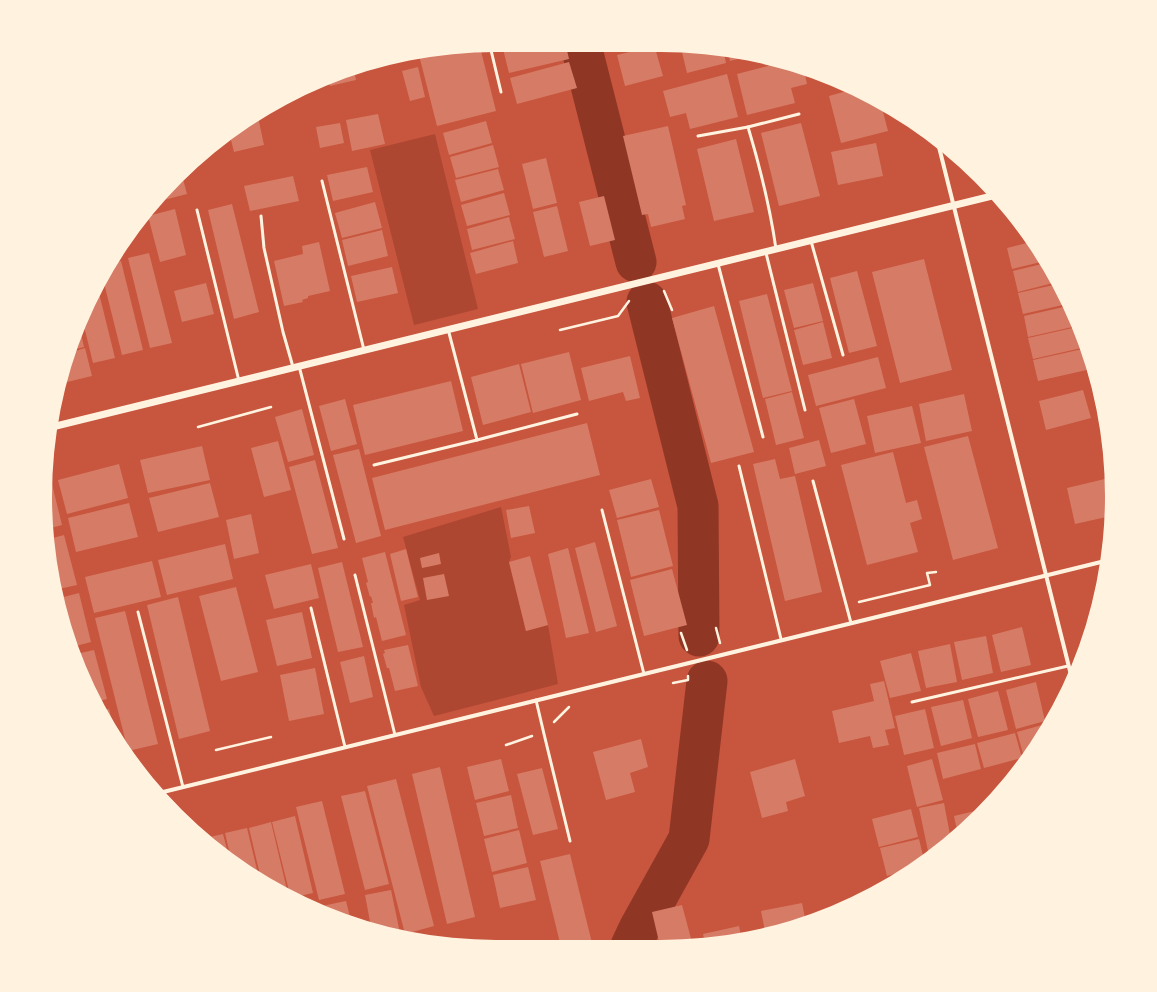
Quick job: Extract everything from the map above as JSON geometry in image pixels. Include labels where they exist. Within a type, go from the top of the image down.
[{"type":"street","points":[[939,150],[1069,670]]},
{"type":"street","points":[[58,425],[988,196]]},
{"type":"street","points":[[164,792],[1100,562]]},
{"type":"lane","points":[[491,52],[501,92]]},
{"type":"lane","points":[[698,136],[748,127],[799,114]]},
{"type":"lane","points":[[748,127],[770,213],[776,249]]},
{"type":"lane","points":[[322,181],[364,350]]},
{"type":"lane","points":[[197,210],[239,381]]},
{"type":"lane","points":[[261,216],[264,248],[282,332],[296,367],[344,539]]},
{"type":"lane","points":[[811,240],[843,355]]},
{"type":"lane","points":[[766,251],[805,410]]},
{"type":"lane","points":[[718,263],[763,437]]},
{"type":"lane","points":[[448,329],[477,440]]},
{"type":"lane","points":[[374,465],[577,414]]},
{"type":"lane","points":[[739,466],[781,640]]},
{"type":"lane","points":[[813,481],[851,623]]},
{"type":"lane","points":[[602,510],[644,674]]},
{"type":"lane","points":[[354,575],[395,735]]},
{"type":"lane","points":[[311,608],[345,747]]},
{"type":"lane","points":[[138,612],[183,787]]},
{"type":"lane","points":[[912,702],[1068,666]]},
{"type":"lane","points":[[536,700],[570,841]]},
{"type":"path","points":[[663,290],[672,310]]},
{"type":"path","points":[[560,330],[618,316],[631,298]]},
{"type":"path","points":[[198,427],[271,408]]},
{"type":"path","points":[[846,605],[930,585],[927,573],[936,572]]},
{"type":"path","points":[[713,645],[720,644],[716,628]]},
{"type":"path","points":[[681,634],[687,651],[694,649]]},
{"type":"path","points":[[506,745],[543,732]]},
{"type":"path","points":[[216,750],[271,737]]},
{"type":"shaded area","points":[[435,134],[478,309],[414,325],[370,150]]},
{"type":"shaded area","points":[[501,507],[511,557],[509,562],[526,631],[548,625],[558,684],[434,716],[421,687],[404,605],[420,600],[403,537]]},
{"type":"building","points":[[504,52],[567,52],[569,59],[509,73]]},
{"type":"building","points":[[629,52],[656,52],[663,76],[625,86],[617,55]]},
{"type":"building","points":[[481,53],[496,111],[437,126],[420,59]]},
{"type":"building","points":[[682,53],[725,57],[726,63],[687,73]]},
{"type":"building","points":[[729,58],[737,59],[730,61]]},
{"type":"building","points":[[569,62],[577,88],[517,104],[510,78]]},
{"type":"building","points":[[769,66],[805,77],[807,84],[791,88],[795,103],[747,115],[737,74]]},
{"type":"building","points":[[418,67],[425,97],[410,101],[402,71]]},
{"type":"building","points":[[727,74],[738,117],[690,129],[686,113],[670,117],[663,91]]},
{"type":"building","points":[[355,75],[356,80],[330,86],[330,85]]},
{"type":"building","points":[[844,92],[883,111],[888,131],[841,143],[829,96]]},
{"type":"building","points":[[378,114],[385,144],[352,151],[346,120]]},
{"type":"building","points":[[259,121],[264,145],[234,152],[231,140]]},
{"type":"building","points":[[486,121],[492,143],[449,155],[443,133]]},
{"type":"building","points":[[340,123],[344,143],[320,148],[316,127]]},
{"type":"building","points":[[801,123],[820,196],[779,206],[761,133]]},
{"type":"building","points":[[668,126],[686,205],[682,206],[685,219],[651,227],[648,214],[642,215],[623,136]]},
{"type":"building","points":[[736,139],[754,212],[714,221],[697,149]]},
{"type":"building","points":[[876,143],[883,176],[838,185],[831,152]]},
{"type":"building","points":[[493,145],[499,167],[456,178],[450,157]]},
{"type":"building","points":[[546,158],[557,203],[533,209],[522,164]]},
{"type":"building","points":[[367,167],[373,192],[333,201],[327,175]]},
{"type":"building","points":[[498,169],[504,190],[461,202],[455,180]]},
{"type":"building","points":[[293,176],[299,201],[250,211],[244,186]]},
{"type":"building","points":[[183,181],[187,194],[165,200]]},
{"type":"building","points":[[504,193],[510,215],[467,226],[461,205]]},
{"type":"building","points":[[604,196],[615,240],[590,246],[579,202]]},
{"type":"building","points":[[375,202],[382,228],[342,238],[335,213]]},
{"type":"building","points":[[232,204],[259,312],[234,319],[208,210]]},
{"type":"building","points":[[557,206],[568,251],[544,257],[533,212]]},
{"type":"building","points":[[175,209],[186,255],[160,262],[149,220],[153,215]]},
{"type":"building","points":[[509,217],[515,239],[472,250],[467,229]]},
{"type":"building","points":[[382,230],[388,256],[348,266],[342,240]]},
{"type":"building","points":[[513,241],[518,263],[476,274],[470,253]]},
{"type":"building","points":[[319,242],[330,291],[308,296],[308,298],[302,300],[303,302],[284,306],[274,261],[303,254],[302,246]]},
{"type":"building","points":[[1026,243],[1039,263],[1012,269],[1007,248]]},
{"type":"building","points":[[149,253],[172,343],[150,348],[128,258]]},
{"type":"building","points":[[924,259],[952,370],[900,383],[872,272]]},
{"type":"building","points":[[121,261],[143,350],[122,355],[105,286],[119,262]]},
{"type":"building","points":[[1040,264],[1051,284],[1018,292],[1013,271]]},
{"type":"building","points":[[392,267],[398,293],[357,302],[351,276]]},
{"type":"building","points":[[857,271],[877,346],[849,353],[830,278]]},
{"type":"building","points":[[206,283],[214,314],[182,322],[174,291]]},
{"type":"building","points":[[813,283],[823,321],[794,328],[784,290]]},
{"type":"building","points":[[1052,285],[1061,305],[1023,314],[1018,293]]},
{"type":"building","points":[[767,294],[792,391],[763,398],[739,301]]},
{"type":"building","points":[[100,296],[115,358],[93,363],[85,329]]},
{"type":"building","points":[[714,306],[754,452],[711,463],[672,318]]},
{"type":"building","points":[[1062,307],[1071,327],[1028,337],[1024,316]]},
{"type":"building","points":[[823,322],[832,358],[803,365],[794,330]]},
{"type":"building","points":[[1072,328],[1079,349],[1033,359],[1028,338]]},
{"type":"building","points":[[82,337],[84,347],[78,349]]},
{"type":"building","points":[[85,348],[92,376],[67,382],[76,353],[77,350]]},
{"type":"building","points":[[1080,350],[1086,370],[1038,381],[1033,360]]},
{"type":"building","points":[[569,352],[581,400],[533,413],[521,364]]},
{"type":"building","points":[[630,356],[640,398],[626,401],[623,392],[589,401],[581,368]]},
{"type":"building","points":[[878,357],[886,388],[816,406],[808,375]]},
{"type":"building","points":[[519,364],[531,412],[483,425],[471,377]]},
{"type":"building","points":[[451,381],[463,431],[365,455],[353,405]]},
{"type":"building","points":[[1083,390],[1091,418],[1046,430],[1039,401]]},
{"type":"building","points":[[792,392],[804,438],[776,445],[765,399]]},
{"type":"building","points":[[964,394],[972,431],[926,441],[919,404]]},
{"type":"building","points":[[345,399],[357,444],[331,451],[319,406]]},
{"type":"building","points":[[854,399],[866,444],[831,453],[819,408]]},
{"type":"building","points":[[912,406],[921,443],[875,453],[867,416]]},
{"type":"building","points":[[302,409],[314,455],[288,462],[275,417]]},
{"type":"building","points":[[587,423],[600,475],[385,530],[372,478]]},
{"type":"building","points":[[968,436],[998,548],[953,560],[924,447]]},
{"type":"building","points":[[819,440],[826,466],[795,474],[789,448]]},
{"type":"building","points":[[278,441],[291,490],[264,497],[251,448]]},
{"type":"building","points":[[202,446],[210,480],[148,493],[140,460]]},
{"type":"building","points":[[359,449],[381,536],[356,543],[333,455]]},
{"type":"building","points":[[893,452],[906,503],[917,500],[922,519],[910,523],[918,552],[867,565],[841,465]]},
{"type":"building","points":[[775,459],[780,479],[795,476],[822,592],[785,601],[753,464]]},
{"type":"building","points":[[315,460],[338,548],[312,554],[289,467]]},
{"type":"building","points":[[119,464],[128,498],[67,514],[58,480]]},
{"type":"building","points":[[651,479],[659,507],[617,518],[609,490]]},
{"type":"building","points":[[1104,479],[1104,517],[1075,524],[1067,488]]},
{"type":"building","points":[[210,483],[219,517],[158,532],[149,498]]},
{"type":"building","points":[[52,486],[62,525],[53,527]]},
{"type":"building","points":[[129,503],[138,537],[76,552],[68,518]]},
{"type":"building","points":[[529,506],[535,533],[511,538],[506,510]]},
{"type":"building","points":[[659,510],[673,566],[631,577],[617,520]]},
{"type":"building","points":[[251,514],[259,553],[234,559],[226,520]]},
{"type":"building","points":[[64,535],[77,585],[62,588],[54,538]]},
{"type":"building","points":[[595,542],[617,626],[596,632],[575,548]]},
{"type":"building","points":[[225,544],[233,579],[167,595],[158,560]]},
{"type":"building","points":[[568,548],[589,633],[566,638],[548,554]]},
{"type":"building","points":[[406,549],[418,597],[401,601],[390,554]]},
{"type":"building","points":[[385,552],[406,635],[382,641],[376,617],[374,618],[371,603],[373,603],[366,583],[368,582],[362,558]]},
{"type":"building","points":[[439,553],[441,564],[422,568],[420,558]]},
{"type":"building","points":[[530,556],[548,625],[526,631],[509,562]]},
{"type":"building","points":[[152,561],[161,597],[94,613],[85,577]]},
{"type":"building","points":[[342,562],[363,647],[338,652],[318,568]]},
{"type":"building","points":[[311,564],[319,598],[274,609],[265,575]]},
{"type":"building","points":[[672,569],[687,625],[644,636],[630,580]]},
{"type":"building","points":[[444,574],[449,596],[427,600],[423,578]]},
{"type":"building","points":[[236,587],[258,672],[221,681],[199,596]]},
{"type":"building","points":[[79,593],[91,642],[78,645],[64,597]]},
{"type":"building","points":[[178,597],[210,731],[179,739],[147,605]]},
{"type":"building","points":[[125,611],[158,744],[132,750],[125,740],[95,618]]},
{"type":"building","points":[[302,612],[312,658],[277,666],[266,620]]},
{"type":"building","points":[[1022,627],[1031,665],[1001,672],[992,635]]},
{"type":"building","points":[[986,636],[993,673],[962,680],[954,642]]},
{"type":"building","points":[[950,644],[957,682],[926,688],[918,651]]},
{"type":"building","points":[[408,645],[418,686],[395,691],[389,668],[387,668],[383,654],[385,653],[384,650]]},
{"type":"building","points":[[94,650],[107,699],[102,700],[81,653]]},
{"type":"building","points":[[911,653],[921,691],[890,698],[880,661]]},
{"type":"building","points":[[364,656],[373,697],[350,703],[340,662]]},
{"type":"building","points":[[315,668],[324,714],[289,721],[280,675]]},
{"type":"building","points":[[884,681],[895,728],[885,730],[889,745],[873,748],[870,736],[839,743],[832,711],[874,701],[870,684]]},
{"type":"building","points":[[1036,682],[1044,721],[1016,729],[1006,690]]},
{"type":"building","points":[[998,691],[1008,730],[978,737],[968,699]]},
{"type":"building","points":[[963,700],[972,738],[941,746],[931,707]]},
{"type":"building","points":[[107,709],[109,709],[111,718],[111,718]]},
{"type":"building","points":[[925,709],[934,748],[904,755],[895,716]]},
{"type":"building","points":[[1041,725],[1023,753],[1017,732]]},
{"type":"building","points":[[1015,733],[1021,755],[1018,759],[984,768],[977,743]]},
{"type":"building","points":[[641,739],[648,767],[630,773],[635,792],[606,800],[593,752]]},
{"type":"building","points":[[975,744],[981,769],[943,779],[937,753]]},
{"type":"building","points":[[501,759],[509,791],[475,800],[467,767]]},
{"type":"building","points":[[795,759],[805,796],[786,802],[788,811],[762,818],[750,772]]},
{"type":"building","points":[[932,759],[943,800],[917,807],[907,766]]},
{"type":"building","points":[[440,767],[475,917],[447,924],[412,774]]},
{"type":"building","points":[[542,768],[558,829],[533,835],[517,774]]},
{"type":"building","points":[[396,779],[434,926],[413,932],[404,930],[367,786]]},
{"type":"building","points":[[365,791],[389,884],[365,890],[341,796]]},
{"type":"building","points":[[511,795],[518,828],[484,836],[476,803]]},
{"type":"building","points":[[322,801],[345,894],[319,900],[296,807]]},
{"type":"building","points":[[944,803],[950,833],[928,850],[919,808]]},
{"type":"building","points":[[911,809],[918,837],[879,847],[872,819]]},
{"type":"building","points":[[974,811],[956,828],[954,816]]},
{"type":"building","points":[[295,816],[313,893],[303,895],[288,888],[272,822]]},
{"type":"building","points":[[271,822],[286,887],[259,872],[249,828]]},
{"type":"building","points":[[247,828],[257,870],[229,850],[225,833]]},
{"type":"building","points":[[519,830],[527,863],[492,872],[484,839]]},
{"type":"building","points":[[223,834],[227,849],[226,848],[211,837]]},
{"type":"building","points":[[919,839],[923,854],[894,874],[887,876],[880,848]]},
{"type":"building","points":[[570,854],[591,940],[559,940],[540,861]]},
{"type":"building","points":[[528,867],[536,900],[500,908],[493,875]]},
{"type":"building","points":[[391,890],[399,929],[370,921],[365,895]]},
{"type":"building","points":[[346,901],[349,915],[326,906],[325,905]]},
{"type":"building","points":[[802,903],[805,916],[764,928],[761,911]]},
{"type":"building","points":[[682,905],[691,939],[659,940],[652,912]]},
{"type":"building","points":[[739,926],[740,932],[704,938],[703,934]]},
{"type":"waterway","points":[[583,52],[636,262]]},
{"type":"waterway","points":[[647,302],[698,506],[699,636]]},
{"type":"waterway","points":[[634,940],[689,839],[707,681]]}]
